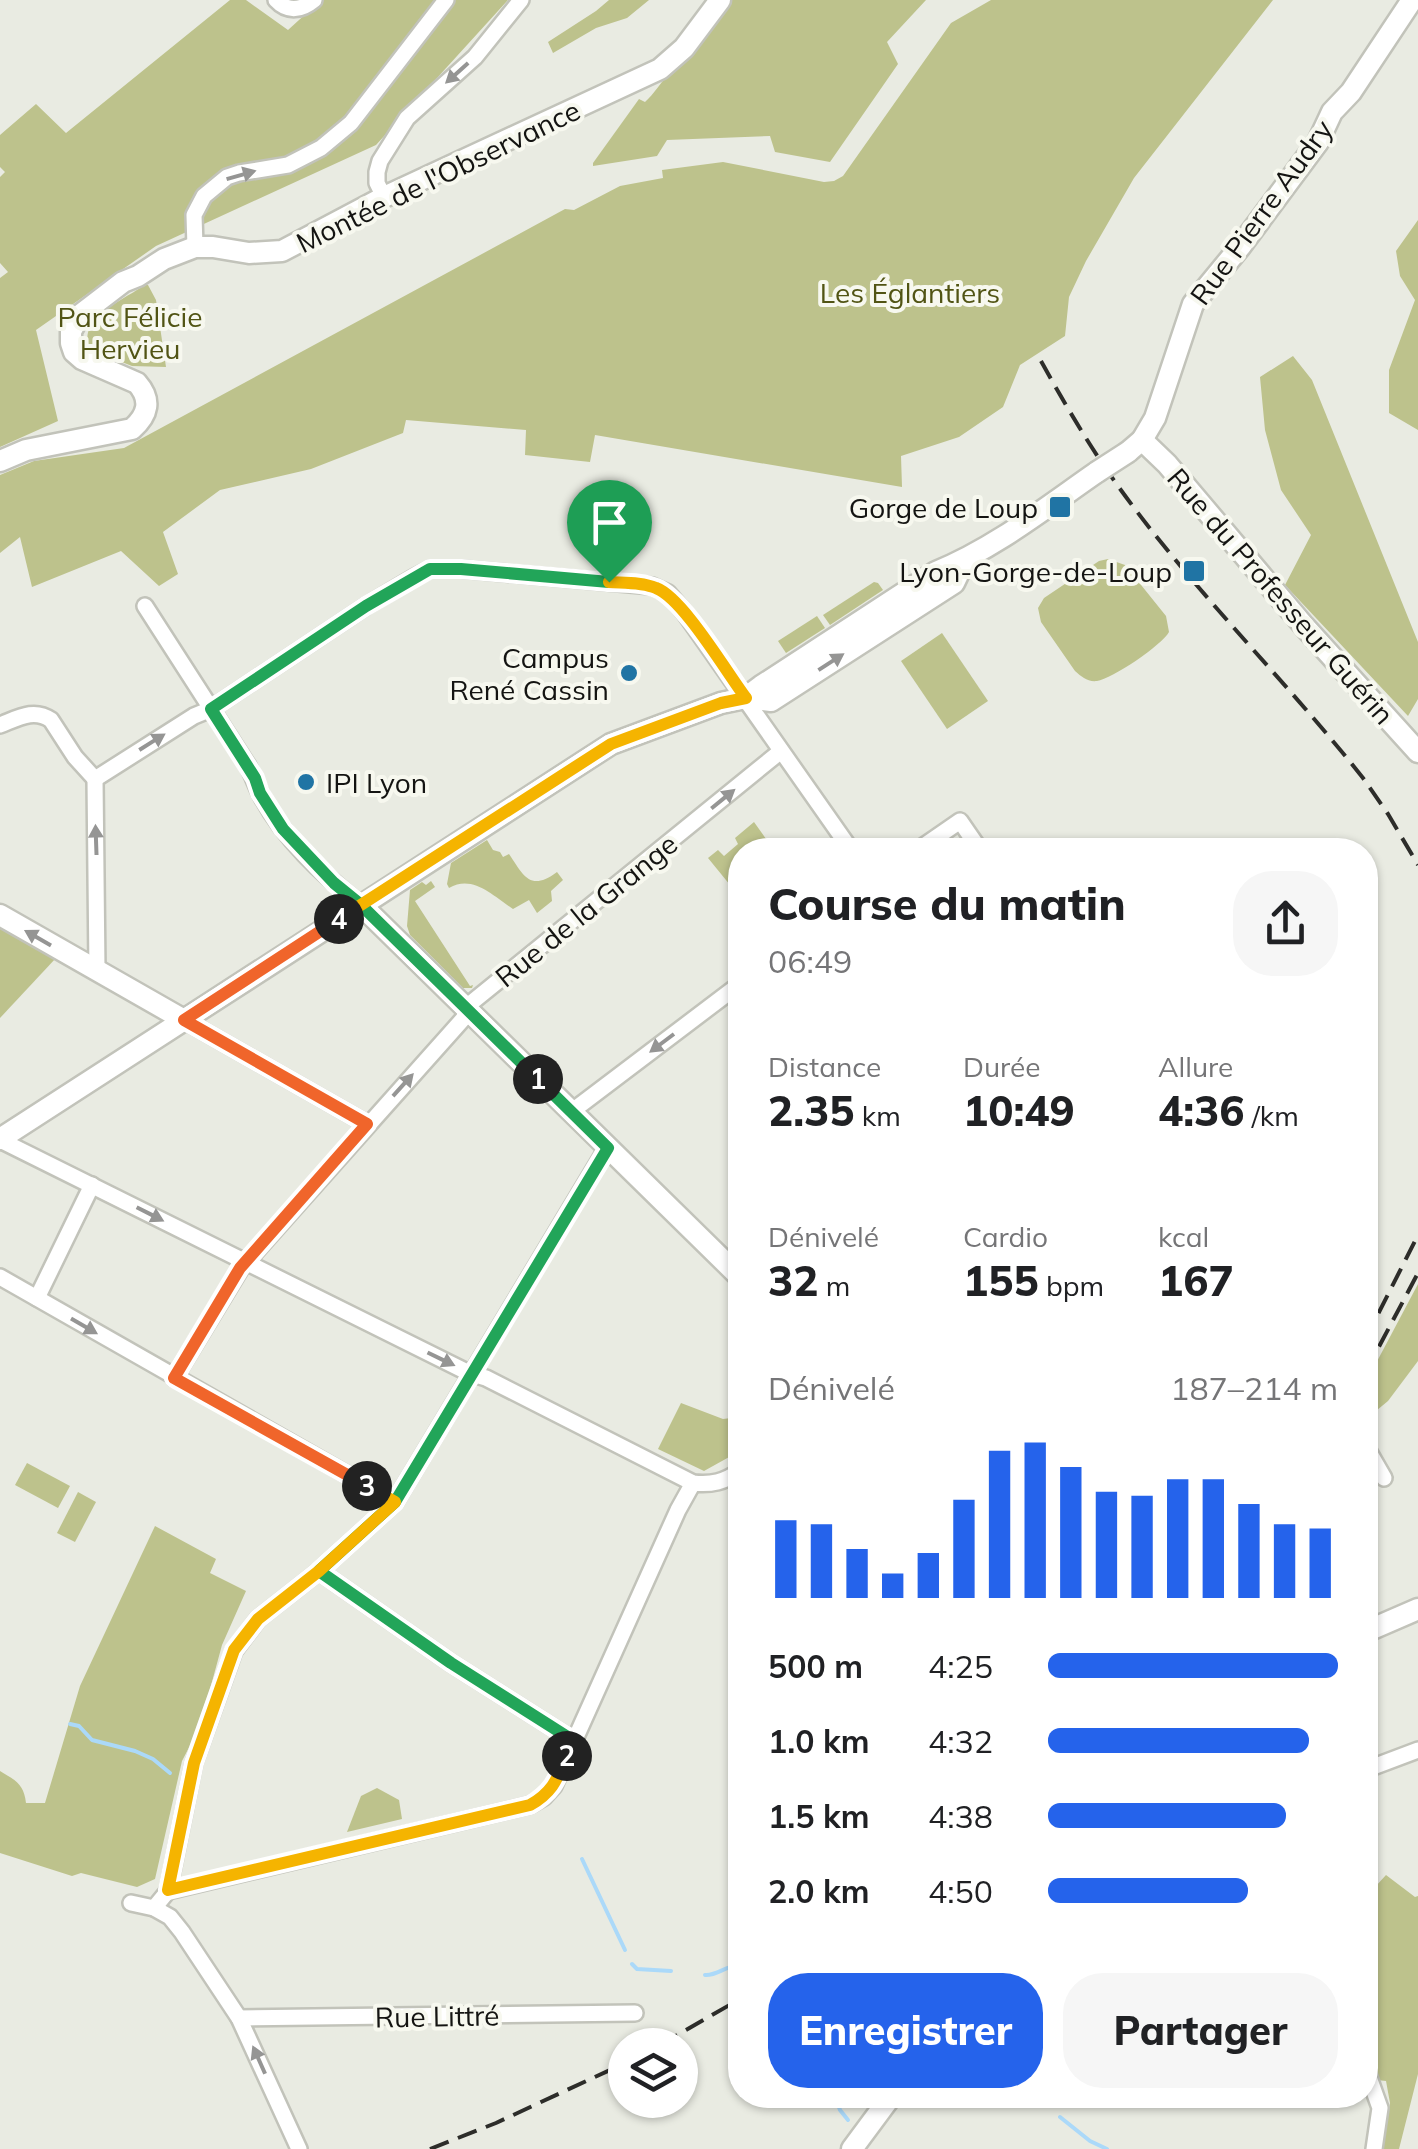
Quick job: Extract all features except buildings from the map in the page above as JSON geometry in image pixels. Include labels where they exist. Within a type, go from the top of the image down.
[{"type":"street","points":[[276,0],[290,9],[314,0]]},
{"type":"street","points":[[0,461],[26,450],[132,429],[142,420],[147,400],[137,383],[82,360],[74,352],[72,331],[80,315],[154,254],[179,241],[195,242],[194,215],[199,203],[227,177],[288,165],[321,148],[351,123],[446,0]]},
{"type":"street","points":[[384,197],[376,180],[380,161],[408,118],[475,57],[521,0]]},
{"type":"street","name":"Montée de l'Observance","points":[[195,242],[290,246],[384,197],[660,69],[684,48],[720,0]]},
{"type":"street","name":"Rue Pierre Audry","points":[[1135,446],[1162,400],[1193,304],[1318,142],[1332,112],[1351,92],[1412,0]]},
{"type":"street","points":[[0,1140],[611,744],[721,703],[746,698],[932,574],[965,560],[1135,446]]},
{"type":"street","name":"Rue du Professeur Guérin","points":[[1135,446],[1167,464],[1304,626],[1418,752]]},
{"type":"street","points":[[96,779],[430,569],[461,569],[652,586],[668,593],[842,838]]},
{"type":"street","points":[[145,606],[255,778],[283,829],[728,1265]]},
{"type":"street","points":[[0,725],[34,713],[46,716],[96,779],[97,971]]},
{"type":"street","name":"Rue de la Grange","points":[[174,1378],[246,1262],[463,1020],[471,1003],[782,751]]},
{"type":"street","points":[[935,838],[960,821],[972,838]]},
{"type":"street","points":[[0,915],[367,1124]]},
{"type":"street","points":[[572,1112],[728,993]]},
{"type":"street","points":[[0,1140],[692,1482],[710,1485],[728,1479]]},
{"type":"street","points":[[154,1908],[168,1890],[194,1763],[234,1650],[258,1619],[319,1571],[395,1502],[608,1148]]},
{"type":"street","points":[[37,1298],[92,1184]]},
{"type":"street","points":[[0,1277],[395,1502]]},
{"type":"street","points":[[1378,1468],[1384,1478]]},
{"type":"street","points":[[168,1890],[530,1805],[544,1797],[554,1786],[692,1482]]},
{"type":"street","points":[[319,1571],[451,1663],[574,1741]]},
{"type":"street","points":[[1378,1626],[1418,1609]]},
{"type":"street","points":[[1378,1765],[1418,1750]]},
{"type":"street","points":[[131,1903],[154,1908],[170,1917],[182,1932],[239,2018],[299,2149]]},
{"type":"street","name":"Rue Littré","points":[[239,2018],[635,2013]]},
{"type":"street","points":[[1374,2149],[1378,2102]]},
{"type":"street","points":[[852,2149],[882,2108]]},
{"type":"green space","points":[[230,0],[246,0],[288,30],[321,0],[508,0],[376,145],[156,246],[36,330],[58,421],[0,447],[0,278],[8,272],[0,263],[0,177],[5,172],[0,167],[0,135],[36,104],[66,133]]},
{"type":"green space","points":[[609,0],[649,0],[627,18],[596,28],[553,53],[548,42]]},
{"type":"green space","points":[[730,0],[926,0],[887,42],[898,64],[830,162],[775,152],[770,136],[667,140],[657,156],[593,166],[639,99],[648,99]]},
{"type":"green space","name":"Les Églantiers","points":[[991,0],[1273,0],[1134,178],[1069,297],[1065,336],[1020,365],[1003,407],[959,437],[901,456],[902,487],[595,435],[590,462],[525,455],[526,430],[406,420],[403,433],[311,469],[220,490],[163,532],[178,574],[159,586],[121,551],[32,587],[20,537],[0,553],[0,475],[34,461],[124,448],[565,209],[574,210],[620,186],[663,178],[662,170],[723,162],[824,182],[843,176],[951,23]]},
{"type":"green space","points":[[1418,220],[1418,430],[1389,413],[1389,370],[1415,300],[1400,276],[1396,251]]},
{"type":"green space","name":"Parc Félicie Hervieu","points":[[145,285],[156,300],[166,367],[132,366],[91,350],[88,339],[89,329],[103,312]]},
{"type":"green space","points":[[1293,356],[1312,380],[1418,642],[1418,699],[1408,716],[1285,585],[1311,535],[1281,490],[1265,430],[1260,377]]},
{"type":"green space","points":[[1108,559],[1125,565],[1166,616],[1169,632],[1125,668],[1090,681],[1075,671],[1041,622],[1038,608],[1044,598]]},
{"type":"green space","points":[[874,582],[883,590],[830,625],[823,615]]},
{"type":"green space","points":[[817,616],[825,628],[786,653],[778,641]]},
{"type":"green space","points":[[942,633],[988,701],[947,729],[901,661]]},
{"type":"green space","points":[[754,822],[765,838],[735,838]]},
{"type":"green space","points":[[487,840],[503,857],[509,854],[528,879],[540,881],[557,872],[563,880],[551,891],[552,901],[537,913],[529,900],[513,909],[475,885],[449,888],[451,863]]},
{"type":"green space","points":[[718,850],[724,856],[728,853],[728,883],[708,858]]},
{"type":"green space","points":[[431,881],[435,887],[415,901],[472,988],[463,988],[410,935],[410,890]]},
{"type":"green space","points":[[0,927],[56,958],[0,1018]]},
{"type":"green space","points":[[1418,1284],[1418,1361],[1378,1409],[1378,1359]]},
{"type":"green space","points":[[681,1403],[728,1418],[728,1458],[704,1471],[658,1449]]},
{"type":"green space","points":[[27,1463],[70,1486],[58,1508],[15,1485]]},
{"type":"green space","points":[[78,1492],[96,1502],[75,1542],[57,1533]]},
{"type":"green space","points":[[155,1526],[216,1559],[210,1573],[246,1591],[222,1645],[200,1726],[182,1761],[155,1879],[137,1887],[81,1873],[72,1876],[0,1853],[0,1771],[21,1787],[26,1803],[45,1803],[80,1686]]},
{"type":"green space","points":[[377,1788],[399,1800],[402,1819],[347,1832],[361,1796]]},
{"type":"green space","points":[[1386,1875],[1418,1896],[1418,2074],[1399,2149],[1383,2149],[1390,2103],[1386,2081],[1378,2080],[1378,1884]]},
{"type":"waterway","points":[[70,1724],[79,1726],[92,1740],[153,1759],[170,1773]]},
{"type":"waterway","points":[[582,1859],[625,1950]]},
{"type":"waterway","points":[[632,1964],[637,1969],[671,1971]]},
{"type":"waterway","points":[[705,1975],[728,1968]]},
{"type":"waterway","points":[[839,2108],[848,2120]]},
{"type":"waterway","points":[[1060,2117],[1107,2149]]},
{"type":"railway","points":[[1041,361],[1126,497],[1363,778],[1418,865]]},
{"type":"railway","points":[[1378,1314],[1418,1235]]},
{"type":"railway","points":[[1378,1348],[1418,1273]]},
{"type":"railway","points":[[690,2028],[728,2006]]},
{"type":"railway","points":[[430,2149],[608,2071]]},
{"type":"place","name":"Gorge de Loup","points":[[1060,507]]},
{"type":"place","name":"Lyon-Gorge-de-Loup","points":[[1194,571]]},
{"type":"place","name":"Campus René Cassin","points":[[629,673]]},
{"type":"place","name":"IPI Lyon","points":[[306,782]]},
{"type":"route","points":[[609,582],[430,569],[389,591],[211,709],[255,778],[260,793],[296,844],[361,905],[608,1148],[395,1502],[319,1571],[451,1663],[574,1741],[554,1786],[530,1805],[168,1890],[194,1763],[234,1650],[258,1619],[319,1571],[364,1530],[395,1502],[174,1378],[240,1268],[367,1124],[184,1020],[342,917],[361,905],[393,884],[611,744],[721,703],[746,698],[668,593],[652,586],[609,582]]}]
